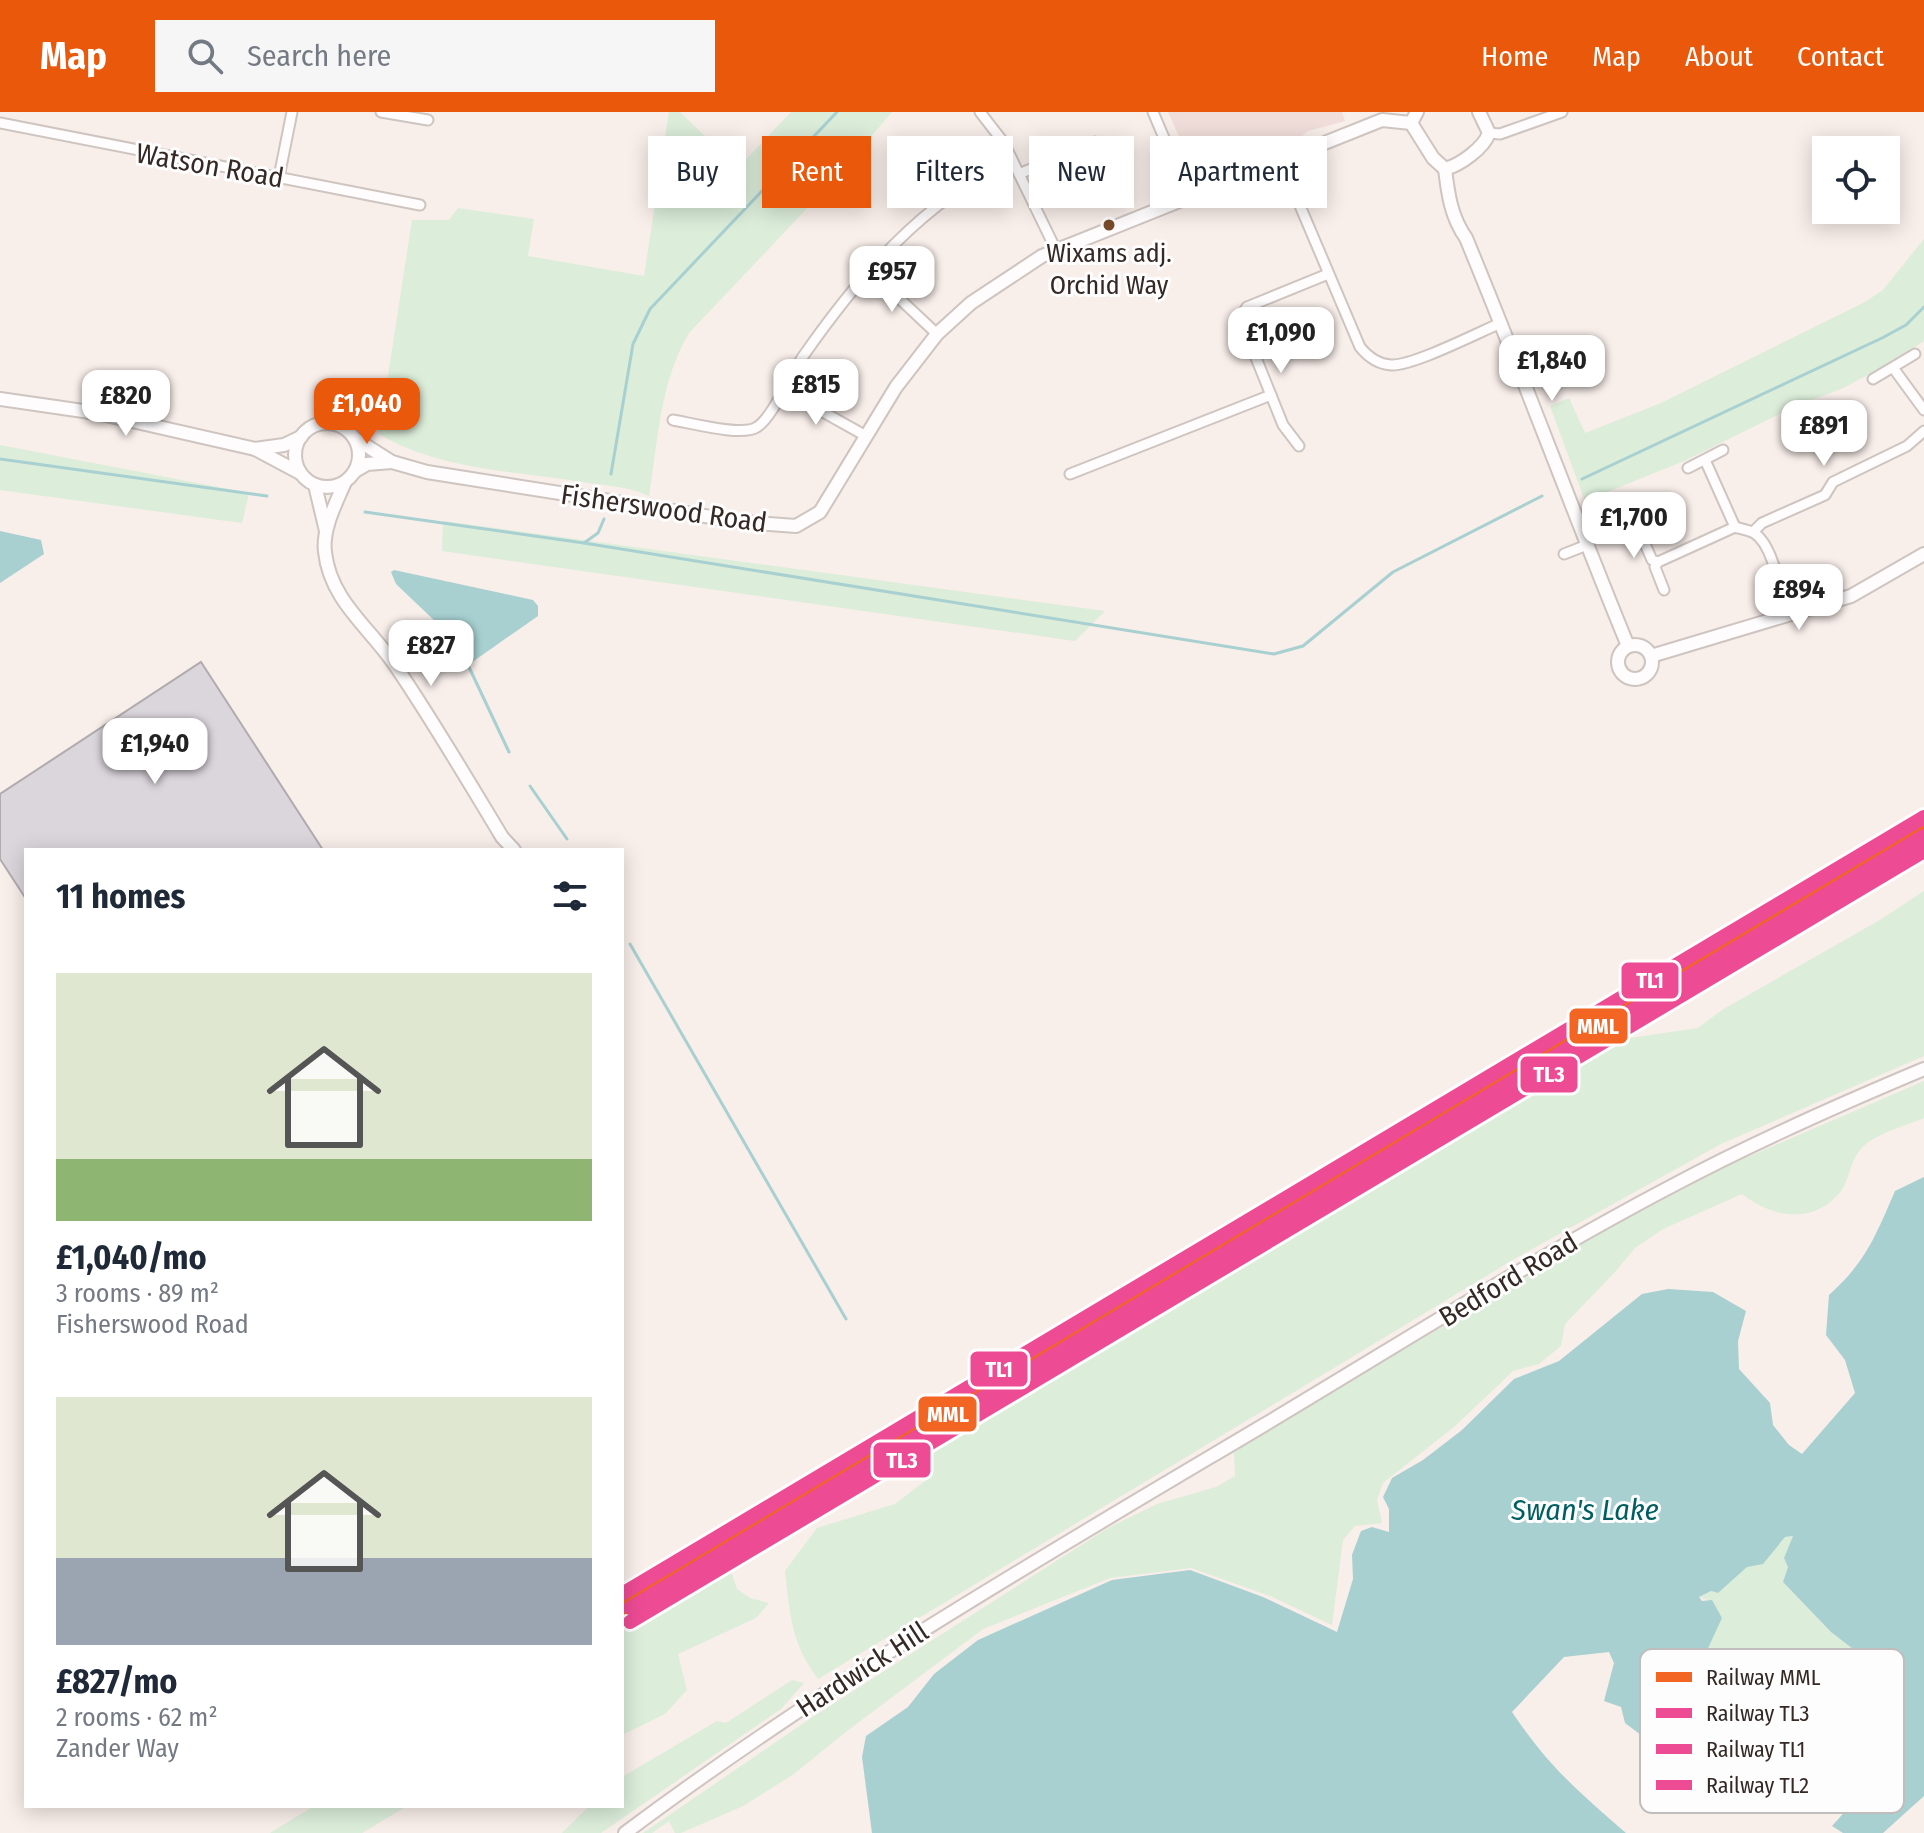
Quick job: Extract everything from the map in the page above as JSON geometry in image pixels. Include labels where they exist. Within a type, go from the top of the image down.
[{"type":"street","points":[[279,177],[292,112]]},
{"type":"street","points":[[381,112],[428,120]]},
{"type":"street","points":[[1153,112],[1163,136]]},
{"type":"street","points":[[1445,169],[1455,167],[1487,141],[1489,133],[1479,112]]},
{"type":"street","points":[[1489,133],[1500,134],[1562,112]]},
{"type":"street","points":[[984,113],[998,136]]},
{"type":"street","points":[[1414,118],[1433,158],[1445,169],[1448,198],[1457,225],[1466,238],[1495,325],[1628,646]]},
{"type":"street","name":"Fisherswood Road","points":[[1327,142],[1382,120],[1414,118]]},
{"type":"street","name":"Watson Road","points":[[0,123],[420,205]]},
{"type":"street","points":[[1013,163],[1056,250]]},
{"type":"street","points":[[1019,174],[1029,170]]},
{"type":"street","points":[[673,420],[747,431],[754,429],[766,418],[847,293],[934,208]]},
{"type":"street","name":"Fisherswood Road","points":[[392,462],[427,472],[519,487],[743,522],[796,526],[820,512],[896,387],[937,334],[971,303],[1056,250],[1166,208]]},
{"type":"street","points":[[1300,208],[1360,347],[1367,356],[1384,364],[1402,364],[1495,325]]},
{"type":"street","points":[[869,270],[937,334]]},
{"type":"street","points":[[1299,446],[1283,425],[1240,318],[1247,307],[1328,276]]},
{"type":"street","points":[[1873,379],[1915,354]]},
{"type":"street","points":[[1894,369],[1924,410]]},
{"type":"street","points":[[782,389],[866,436]]},
{"type":"street","points":[[1070,474],[1271,395]]},
{"type":"street","points":[[0,399],[97,413],[255,449],[300,473],[315,485],[333,487],[345,482]]},
{"type":"street","points":[[255,449],[284,445],[324,423],[341,426],[392,462]]},
{"type":"street","points":[[1753,532],[1762,523],[1825,495],[1833,482],[1907,446],[1924,431]]},
{"type":"street","points":[[300,473],[295,455],[301,437]]},
{"type":"street","points":[[354,438],[359,454],[355,471]]},
{"type":"street","points":[[1688,468],[1723,450]]},
{"type":"street","points":[[1705,460],[1735,527]]},
{"type":"street","points":[[392,462],[367,464],[345,482],[326,534],[324,551],[331,578],[344,602],[394,663],[502,837],[512,848]]},
{"type":"street","points":[[315,485],[326,534]]},
{"type":"street","points":[[1664,590],[1655,567],[1658,562],[1735,527],[1753,532],[1761,539],[1782,588],[1785,617]]},
{"type":"street","points":[[1639,530],[1652,560],[1658,562]]},
{"type":"street","points":[[1564,554],[1587,545]]},
{"type":"street","points":[[1651,656],[1851,596],[1924,554]]},
{"type":"street","points":[[1640,645],[1651,656],[1653,665],[1648,674],[1639,679],[1628,678],[1621,671],[1618,662],[1620,654],[1628,646],[1640,645]]},
{"type":"street","name":"Bedford Road","points":[[1108,1518],[1603,1224],[1784,1130],[1924,1069]]},
{"type":"street","name":"Hardwick Hill","points":[[625,1833],[865,1666],[1108,1518]]},
{"type":"shaded area","points":[[1168,112],[1342,112],[1345,121],[1308,131],[1302,136],[1179,136]]},
{"type":"green space","points":[[669,112],[680,112],[705,136],[665,136]]},
{"type":"green space","points":[[791,112],[892,112],[871,136],[768,136]]},
{"type":"green space","points":[[762,143],[762,208],[807,208],[689,333],[666,391],[649,496],[619,487],[454,463],[428,456],[379,434],[412,220],[449,220],[458,208],[534,219],[528,256],[644,276],[654,208],[746,208],[746,160]]},
{"type":"green space","points":[[1924,239],[1924,341],[1891,363],[1841,389],[1798,405],[1684,461],[1585,501],[1550,406],[1569,398],[1585,433],[1661,403],[1865,302],[1883,290]]},
{"type":"green space","points":[[0,445],[249,493],[242,523],[0,490]]},
{"type":"green space","points":[[443,521],[1105,611],[1075,641],[442,551]]},
{"type":"green space","points":[[1924,891],[1924,1056],[1721,1144],[1516,1258],[818,1679],[797,1640],[785,1571],[817,1528],[895,1504],[929,1478],[922,1456],[1056,1372],[1630,1038],[1698,1028],[1722,1010],[1880,920]]},
{"type":"green space","points":[[1924,1081],[1924,1118],[1867,1143],[1857,1155],[1841,1191],[1819,1209],[1806,1213],[1780,1213],[1742,1194],[1663,1229],[1635,1248],[1565,1324],[1561,1346],[1539,1364],[1513,1371],[1454,1427],[1383,1483],[1377,1500],[1382,1523],[1355,1526],[1343,1540],[1332,1625],[1270,1596],[1191,1568],[1110,1578],[983,1629],[794,1774],[743,1806],[681,1833],[675,1833],[669,1821],[652,1833],[643,1833],[814,1716],[1108,1528],[1157,1504],[1216,1487],[1235,1476],[1234,1451],[1594,1236],[1729,1165]]},
{"type":"green space","points":[[1793,1536],[1784,1558],[1788,1567],[1783,1582],[1831,1632],[1853,1649],[1707,1649],[1718,1625],[1708,1600],[1699,1597],[1711,1591],[1718,1593],[1747,1566],[1763,1563],[1785,1537]]},
{"type":"green space","points":[[718,1563],[730,1568],[737,1589],[750,1598],[769,1603],[756,1618],[678,1654],[687,1690],[665,1714],[624,1734],[624,1619]]},
{"type":"green space","points":[[792,1680],[804,1683],[781,1709],[601,1833],[562,1833],[587,1808],[624,1808],[624,1776],[717,1721],[726,1723]]},
{"type":"green space","points":[[311,1808],[404,1808],[362,1833],[270,1833]]},
{"type":"water","points":[[0,531],[41,540],[44,554],[0,583]]},
{"type":"water","points":[[394,570],[533,600],[538,606],[538,616],[468,665],[436,622],[396,584],[391,572]]},
{"type":"water","name":"Swan's Lake","points":[[1924,1177],[1924,1796],[1883,1833],[1843,1833],[1832,1826],[1844,1813],[1904,1813],[1904,1649],[1853,1649],[1831,1632],[1783,1582],[1788,1567],[1784,1558],[1793,1536],[1785,1537],[1763,1564],[1747,1567],[1718,1593],[1711,1591],[1699,1597],[1702,1601],[1712,1600],[1722,1618],[1708,1649],[1640,1649],[1640,1734],[1625,1723],[1621,1707],[1604,1701],[1614,1663],[1609,1652],[1564,1657],[1512,1712],[1552,1763],[1626,1833],[872,1833],[862,1757],[866,1736],[908,1707],[934,1674],[978,1640],[1112,1580],[1190,1570],[1263,1597],[1337,1632],[1353,1579],[1352,1555],[1361,1531],[1372,1527],[1389,1532],[1389,1509],[1383,1497],[1392,1478],[1423,1460],[1462,1430],[1514,1379],[1559,1361],[1642,1294],[1668,1289],[1713,1292],[1746,1311],[1738,1341],[1739,1369],[1770,1403],[1773,1425],[1789,1445],[1802,1454],[1855,1393],[1845,1360],[1826,1335],[1829,1295],[1852,1271],[1876,1235],[1895,1191]]},
{"type":"building","points":[[201,662],[322,848],[24,848],[24,896],[0,859],[0,794]]},
{"type":"waterway","points":[[611,474],[633,344],[650,309],[837,112]]},
{"type":"waterway","points":[[1582,479],[1882,338],[1906,325],[1924,307]]},
{"type":"waterway","points":[[0,459],[267,496]]},
{"type":"waterway","points":[[365,512],[584,543],[1274,654],[1303,646],[1393,572],[1542,496]]},
{"type":"waterway","points":[[584,543],[598,533],[604,519]]},
{"type":"waterway","points":[[468,665],[509,752]]},
{"type":"waterway","points":[[530,786],[567,839]]},
{"type":"waterway","points":[[630,944],[846,1319]]},
{"type":"rail line","name":"TL1","points":[[624,1593],[1924,817]]},
{"type":"rail line","name":"MML","points":[[624,1607],[1924,832]]},
{"type":"rail line","name":"TL2","points":[[630,1608],[1924,836]]},
{"type":"rail line","name":"TL3","points":[[630,1622],[1924,851]]},
{"type":"place","name":"Wixams adj. Orchid Way","points":[[1109,225]]}]
